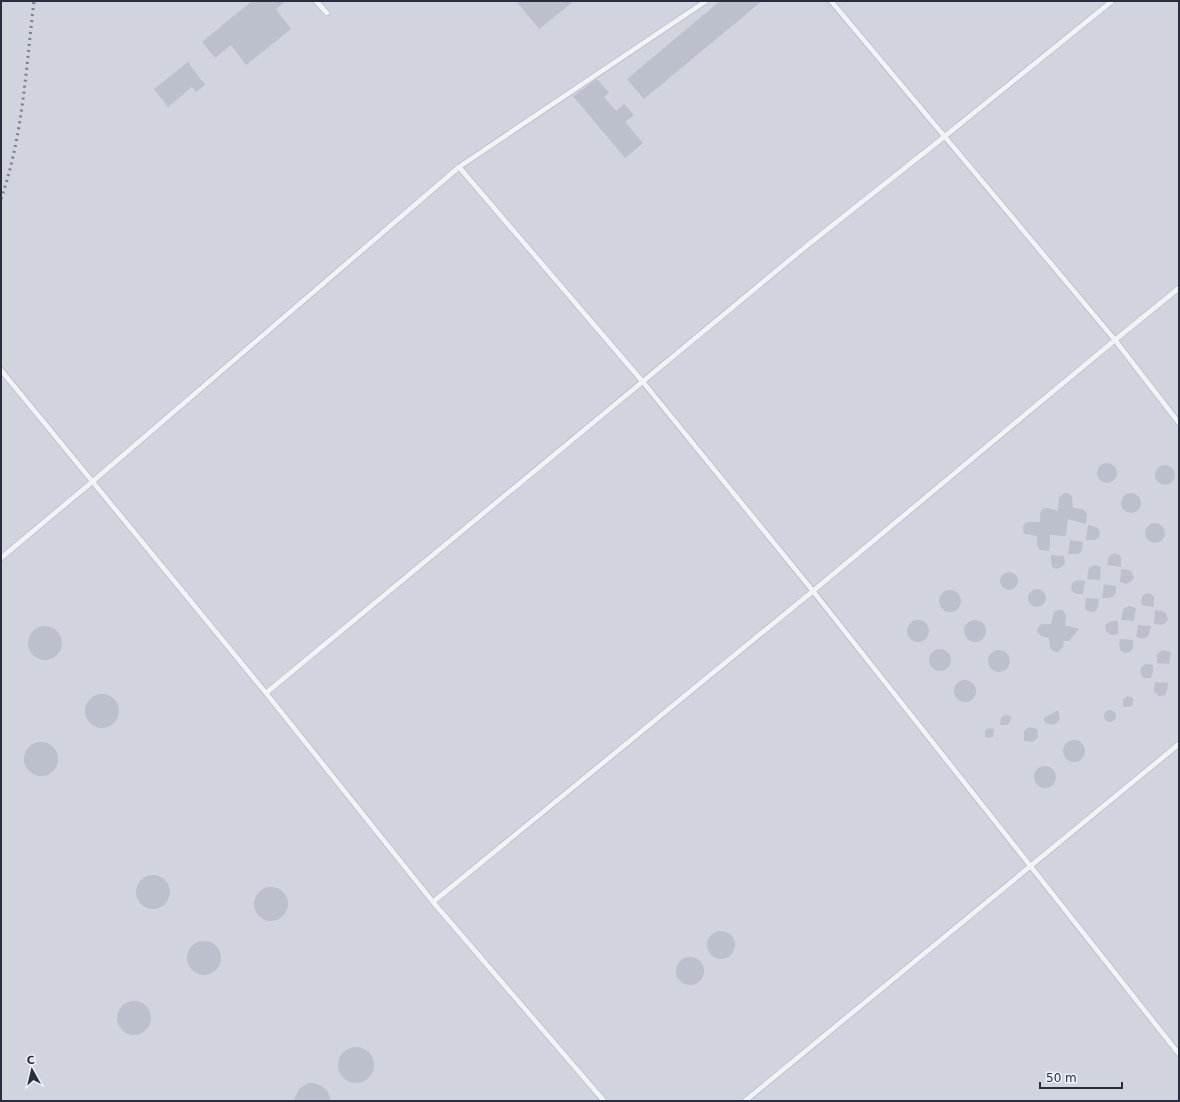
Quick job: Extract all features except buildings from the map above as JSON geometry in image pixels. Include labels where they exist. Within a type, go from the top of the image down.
[{"type":"lane","points":[[316,1],[327,13]]},
{"type":"lane","points":[[1,558],[92,482],[459,166],[706,1]]},
{"type":"lane","points":[[830,1],[1115,340],[1179,423]]},
{"type":"lane","points":[[266,693],[809,244],[1112,1]]},
{"type":"lane","points":[[459,166],[643,382],[813,591],[1179,1054]]},
{"type":"lane","points":[[433,902],[813,591],[1179,288]]},
{"type":"lane","points":[[1,370],[266,693],[433,902],[604,1101]]},
{"type":"lane","points":[[745,1101],[1179,744]]},
{"type":"shaded area","points":[[1,1],[1179,1],[1179,1101],[1,1101]]},
{"type":"railway","points":[[1,199],[19,126],[34,1]]}]
